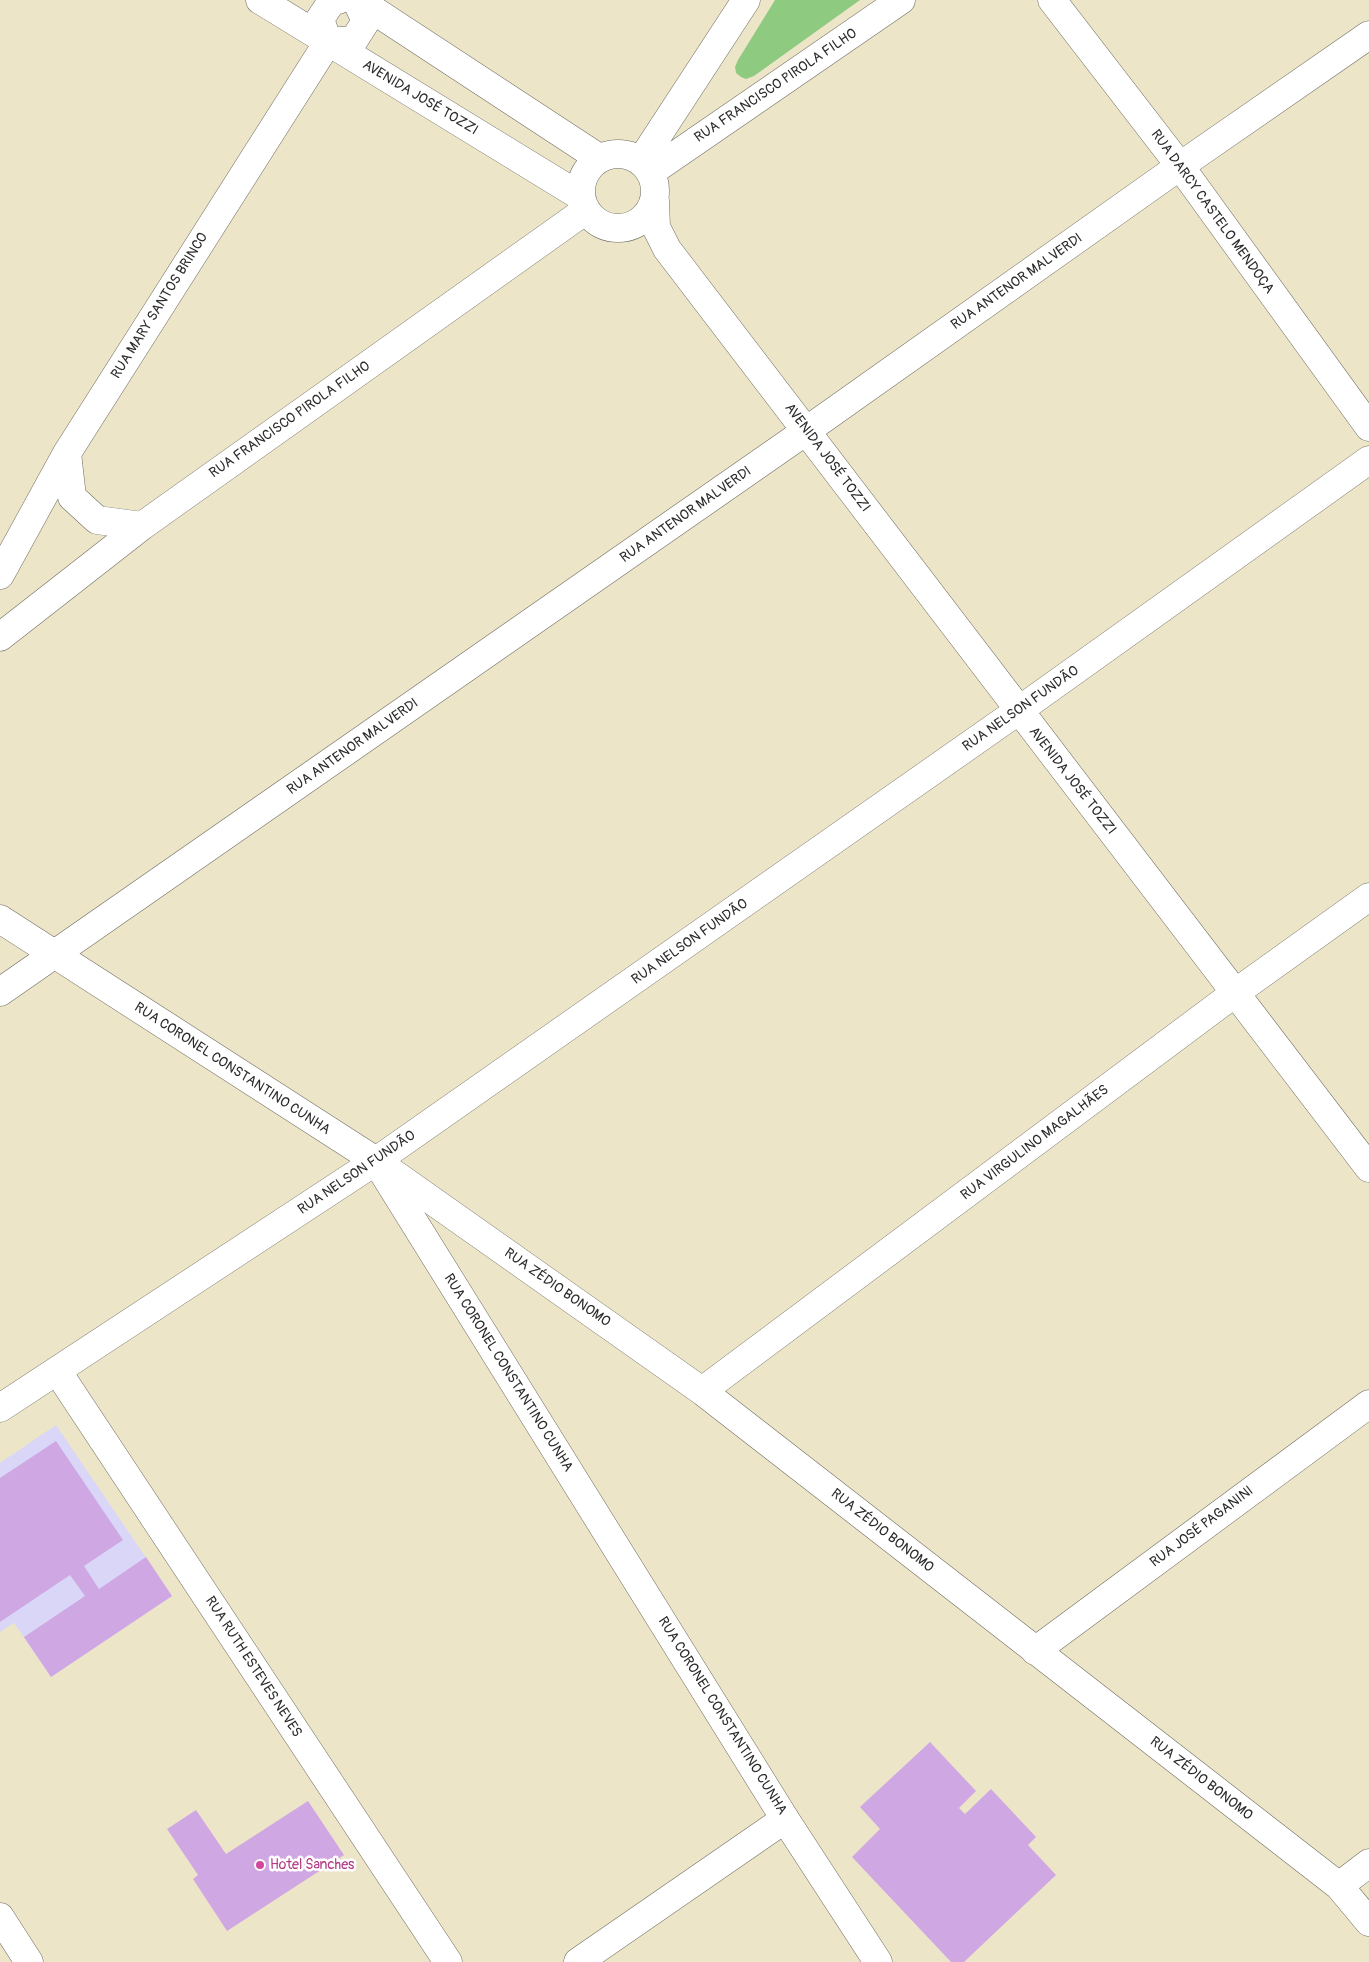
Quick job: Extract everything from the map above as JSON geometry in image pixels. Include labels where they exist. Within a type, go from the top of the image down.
[{"type":"street","name":"AVENIDA JOSÉ TOZZI","points":[[260,0],[583,203],[595,221],[608,228],[623,229],[648,235],[667,249]]},
{"type":"street","points":[[338,0],[332,0],[320,19],[328,42],[354,40],[366,21],[357,0]]},
{"type":"street","points":[[357,0],[599,158]]},
{"type":"street","points":[[583,203],[581,181],[588,168],[599,158],[613,154],[628,155],[646,166],[746,0]]},
{"type":"street","name":"RUA FRANCISCO PIROLA FILHO","points":[[646,166],[901,0]]},
{"type":"street","name":"RUA DARCY CASTELO MENDOÇA","points":[[1052,0],[1180,166],[1369,427]]},
{"type":"street","name":"RUA ANTENOR MALVERDI","points":[[0,992],[806,431],[1180,166],[1369,35]]},
{"type":"street","name":"RUA MARY SANTOS BRINCO","points":[[0,575],[67,453],[328,42]]},
{"type":"street","name":"AVENIDA JOSÉ TOZZI","points":[[646,166],[655,186],[656,227],[667,249],[1018,712],[1369,1168]]},
{"type":"street","points":[[623,229],[637,224],[648,214],[655,201]]},
{"type":"street","name":"RUA FRANCISCO PIROLA FILHO","points":[[0,637],[142,526],[583,203]]},
{"type":"street","points":[[67,453],[72,497],[98,520],[142,526]]},
{"type":"street","name":"RUA NELSON FUNDÃO","points":[[0,1408],[58,1372],[376,1161],[1018,712],[1369,460]]},
{"type":"street","name":"RUA VIRGULINO MAGALHÃES","points":[[702,1391],[1236,993],[1369,897]]},
{"type":"street","name":"RUA CORONEL CONSTANTINO CUNHA","points":[[0,920],[376,1161],[785,1819],[878,1962]]},
{"type":"street","name":"RUA ZÉDIO BONOMO","points":[[376,1161],[702,1391],[1339,1886],[1369,1922]]},
{"type":"street","name":"RUA RUTH ESTEVES NEVES","points":[[58,1372],[448,1962]]},
{"type":"street","name":"RUA JOSÉ PAGANINI","points":[[1036,1651],[1369,1404]]},
{"type":"street","points":[[578,1962],[785,1819]]},
{"type":"street","points":[[1339,1886],[1369,1863]]},
{"type":"street","points":[[0,1917],[30,1962]]},
{"type":"shaded area","points":[[56,1425],[172,1596],[51,1677],[14,1623],[0,1632],[0,1463]]},
{"type":"green space","points":[[775,0],[860,0],[754,76],[746,79],[741,77],[736,73],[735,67],[738,60]]},
{"type":"building","points":[[56,1441],[123,1540],[84,1566],[99,1589],[146,1557],[172,1596],[51,1677],[24,1637],[85,1596],[70,1575],[0,1622],[0,1478]]},
{"type":"building","points":[[930,1742],[976,1791],[959,1808],[965,1814],[991,1789],[1036,1837],[1028,1845],[1056,1875],[964,1962],[951,1962],[852,1857],[880,1829],[860,1807]]},
{"type":"building","name":"Hotel Sanches","points":[[308,1801],[344,1855],[227,1931],[193,1879],[198,1875],[167,1829],[196,1810],[226,1854]]},
{"type":"place","name":"Hotel Sanches","points":[[260,1865]]}]
